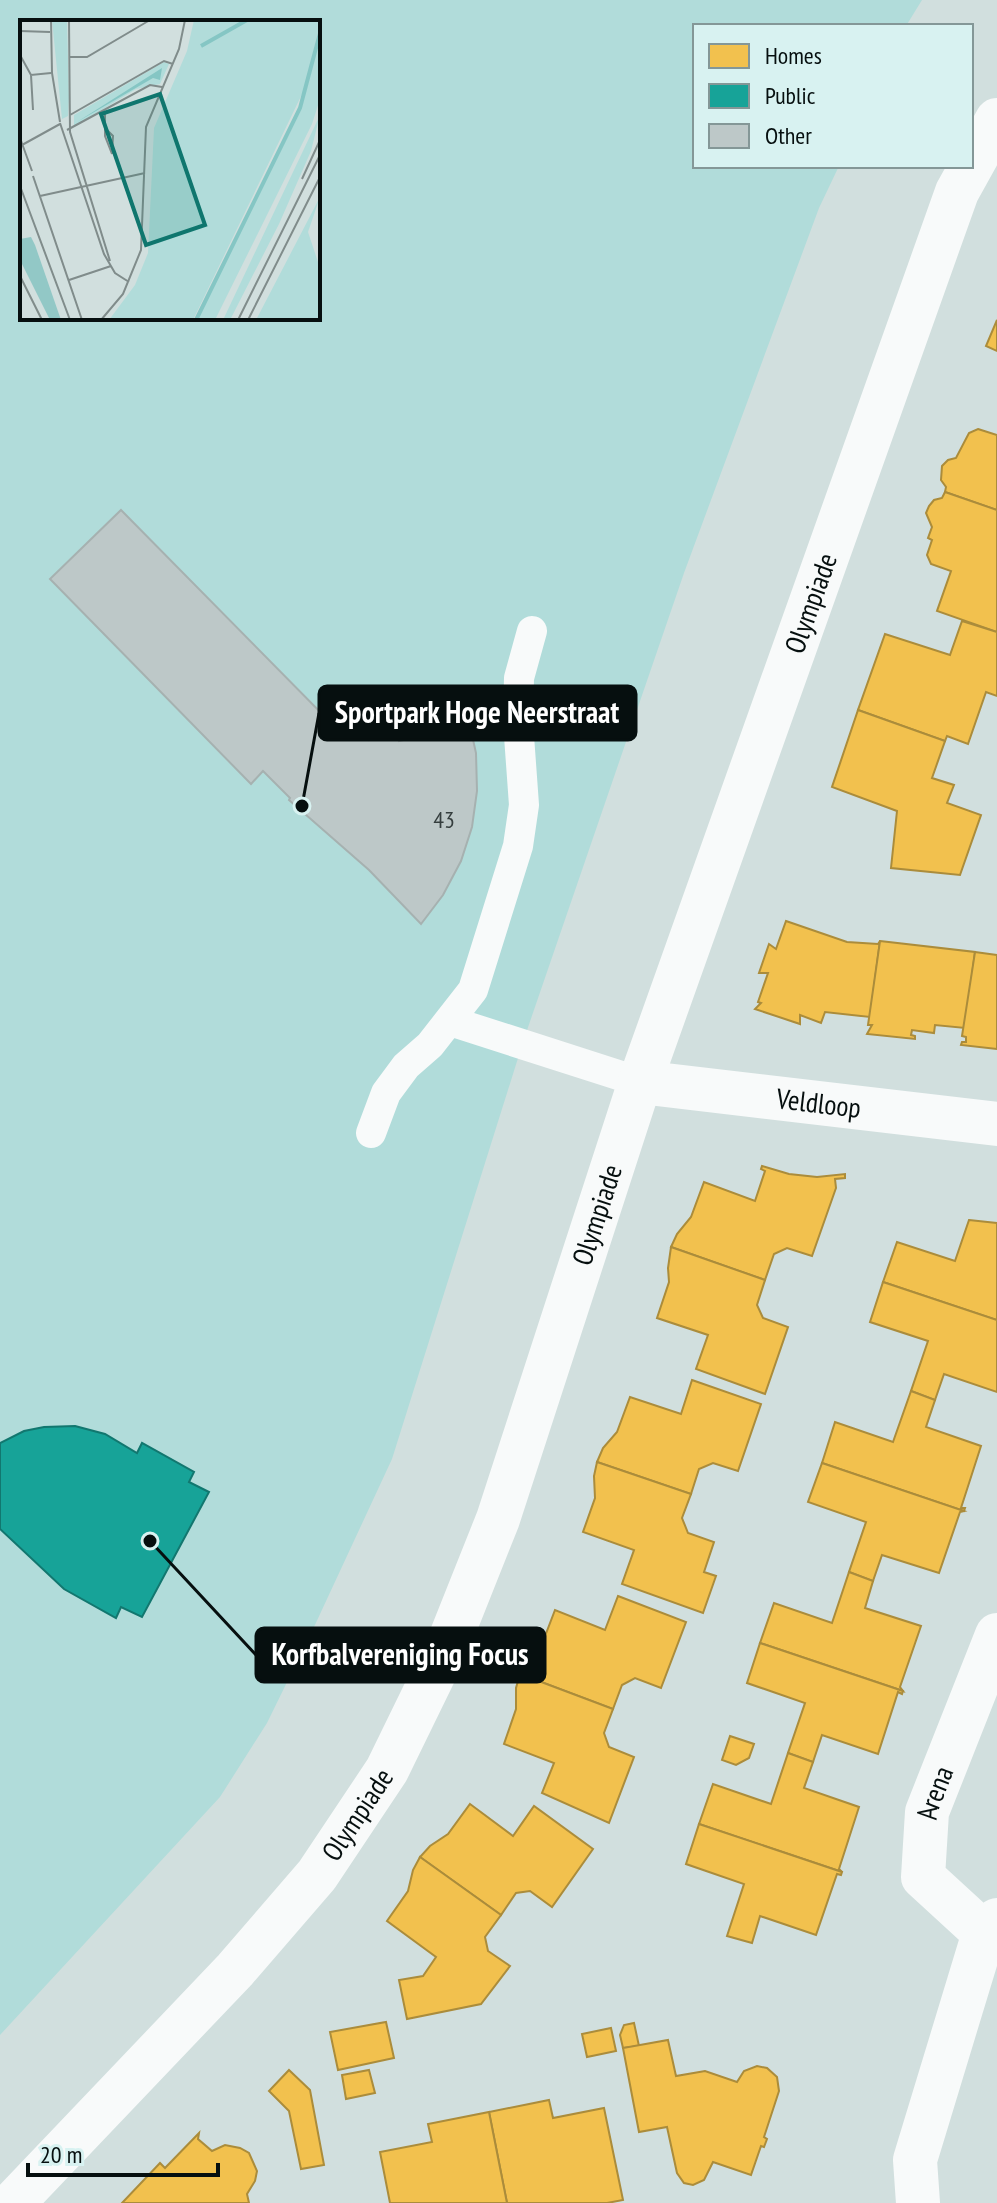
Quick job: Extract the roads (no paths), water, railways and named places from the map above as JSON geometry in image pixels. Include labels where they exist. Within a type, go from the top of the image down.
[{"type":"street","name":"Olympiade","points":[[973,163],[997,120]]},
{"type":"street","name":"Olympiade","points":[[13,2203],[235,1970],[317,1875],[387,1770],[447,1647],[498,1519],[640,1082],[957,192],[970,168]]},
{"type":"street","name":"Veldloop","points":[[640,1082],[997,1124]]},
{"type":"street","name":"Arena","points":[[918,2203],[915,2160],[991,1927],[923,1877],[927,1812],[997,1635]]},
{"type":"lane","points":[[371,1133],[386,1093],[406,1066],[430,1045],[473,990],[518,846],[524,805],[518,722],[519,678],[532,631]]},
{"type":"lane","points":[[450,1021],[640,1082]]},
{"type":"place","name":"Sportpark Hoge Neerstraat","points":[[302,806]]},
{"type":"place","name":"Korfbalvereniging Focus","points":[[150,1541]]}]
